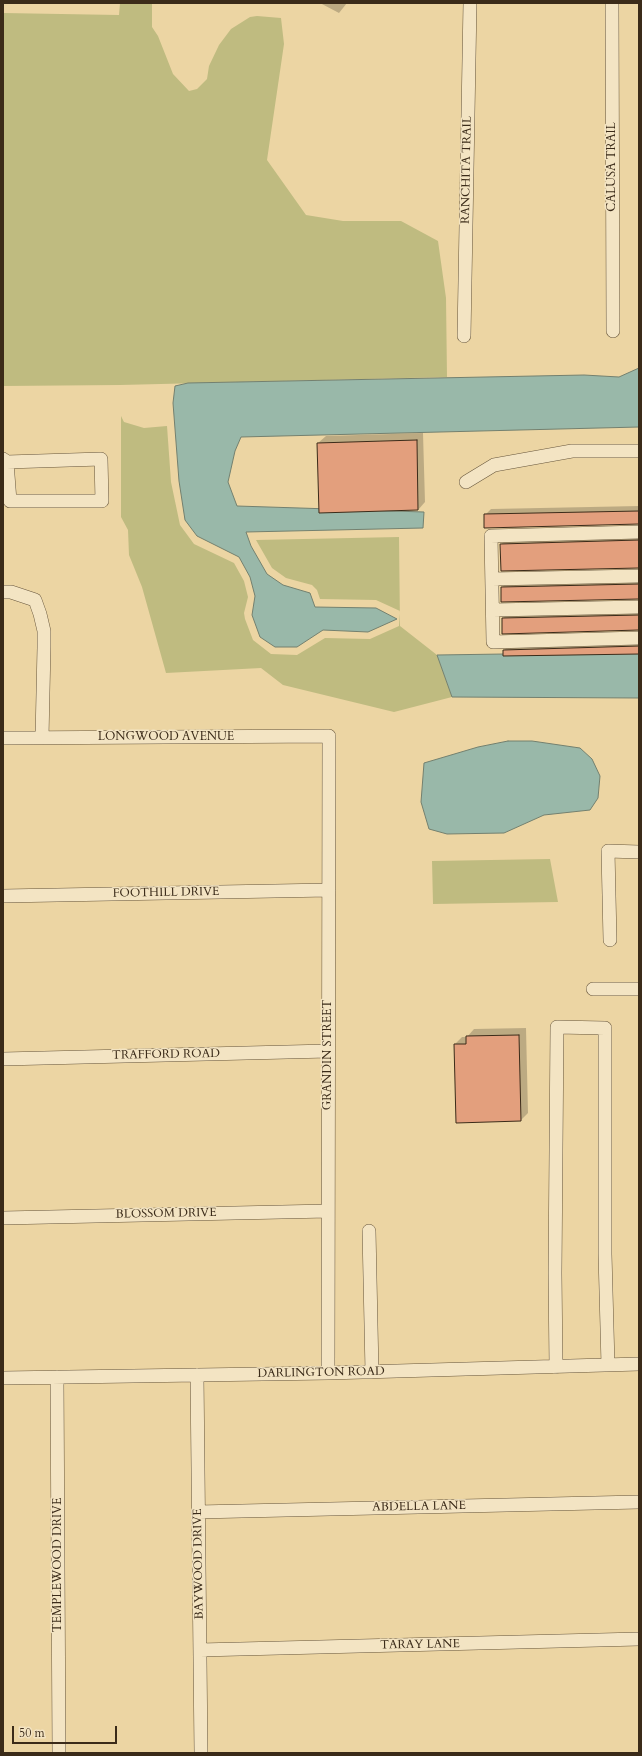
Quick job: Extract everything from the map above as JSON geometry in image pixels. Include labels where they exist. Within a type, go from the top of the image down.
[{"type":"street","name":"RANCHITA TRAIL","points":[[464,336],[470,3]]},
{"type":"street","name":"CALUSA TRAIL","points":[[612,3],[613,331]]},
{"type":"street","points":[[466,482],[494,465],[572,451],[639,451]]},
{"type":"street","points":[[101,459],[102,501],[10,501],[5,460],[101,459]]},
{"type":"street","points":[[639,532],[491,536],[493,642],[639,638]]},
{"type":"street","points":[[492,578],[639,576]]},
{"type":"street","points":[[3,592],[11,592],[35,600],[40,614],[44,631],[42,738]]},
{"type":"street","points":[[493,610],[639,607]]},
{"type":"street","name":"LONGWOOD AVENUE","points":[[3,738],[329,736]]},
{"type":"street","name":"GRANDIN STREET","points":[[328,1373],[329,736]]},
{"type":"street","points":[[610,940],[608,851],[639,852]]},
{"type":"street","name":"FOOTHILL DRIVE","points":[[3,896],[329,890]]},
{"type":"street","points":[[593,989],[639,989]]},
{"type":"street","points":[[556,1367],[556,1027],[605,1028],[605,1254],[608,1365]]},
{"type":"street","name":"TRAFFORD ROAD","points":[[3,1059],[328,1051]]},
{"type":"street","name":"BLOSSOM DRIVE","points":[[3,1218],[328,1211]]},
{"type":"street","points":[[370,1231],[372,1372]]},
{"type":"street","name":"DARLINGTON ROAD","points":[[3,1378],[328,1373],[639,1364]]},
{"type":"street","name":"BAYWOOD DRIVE","points":[[197,1375],[202,1753]]},
{"type":"street","name":"TEMPLEWOOD DRIVE","points":[[56,1377],[59,1753]]},
{"type":"street","name":"ABDELLA LANE","points":[[198,1512],[639,1502]]},
{"type":"street","name":"TARAY LANE","points":[[200,1650],[639,1639]]},
{"type":"shaded area","points":[[120,3],[152,3],[152,27],[158,36],[173,74],[189,91],[197,89],[207,79],[209,66],[219,45],[231,29],[250,17],[257,16],[281,18],[284,44],[267,160],[306,215],[343,221],[401,221],[438,241],[446,298],[447,377],[120,385],[3,386],[3,13],[119,15]]},
{"type":"shaded area","points":[[639,368],[639,427],[241,437],[235,451],[228,482],[237,506],[424,512],[423,528],[246,532],[251,546],[267,574],[283,585],[310,593],[315,607],[376,608],[397,619],[368,632],[323,630],[297,647],[275,647],[260,637],[252,615],[255,596],[250,577],[239,557],[197,536],[185,520],[179,481],[173,403],[175,386],[188,383],[584,375],[619,377]]},
{"type":"shaded area","points":[[121,416],[124,422],[144,428],[167,426],[171,482],[180,525],[194,544],[234,563],[244,581],[248,597],[244,613],[253,640],[271,654],[297,655],[325,638],[370,639],[399,626],[400,613],[400,626],[437,655],[452,697],[394,712],[283,685],[261,668],[166,673],[142,587],[129,555],[128,530],[121,517]]},
{"type":"shaded area","points":[[399,537],[400,611],[376,600],[320,599],[317,590],[312,585],[286,578],[272,568],[256,540]]},
{"type":"shaded area","points":[[639,652],[639,698],[452,697],[437,655]]},
{"type":"shaded area","points":[[508,741],[532,741],[580,748],[592,759],[600,776],[598,798],[590,810],[544,815],[504,833],[447,834],[429,829],[421,802],[424,763],[478,747]]},
{"type":"shaded area","points":[[550,859],[558,902],[433,904],[432,861]]},
{"type":"building","points":[[417,440],[418,510],[319,513],[317,443]]},
{"type":"building","points":[[639,511],[639,524],[484,528],[484,514]]},
{"type":"building","points":[[639,540],[639,568],[501,571],[500,544]]},
{"type":"building","points":[[639,584],[639,599],[501,602],[501,587]]},
{"type":"building","points":[[639,615],[639,630],[502,634],[502,618]]},
{"type":"building","points":[[639,646],[639,654],[503,656],[503,650]]},
{"type":"building","points":[[519,1035],[521,1121],[456,1123],[454,1044],[466,1044],[466,1036]]}]
